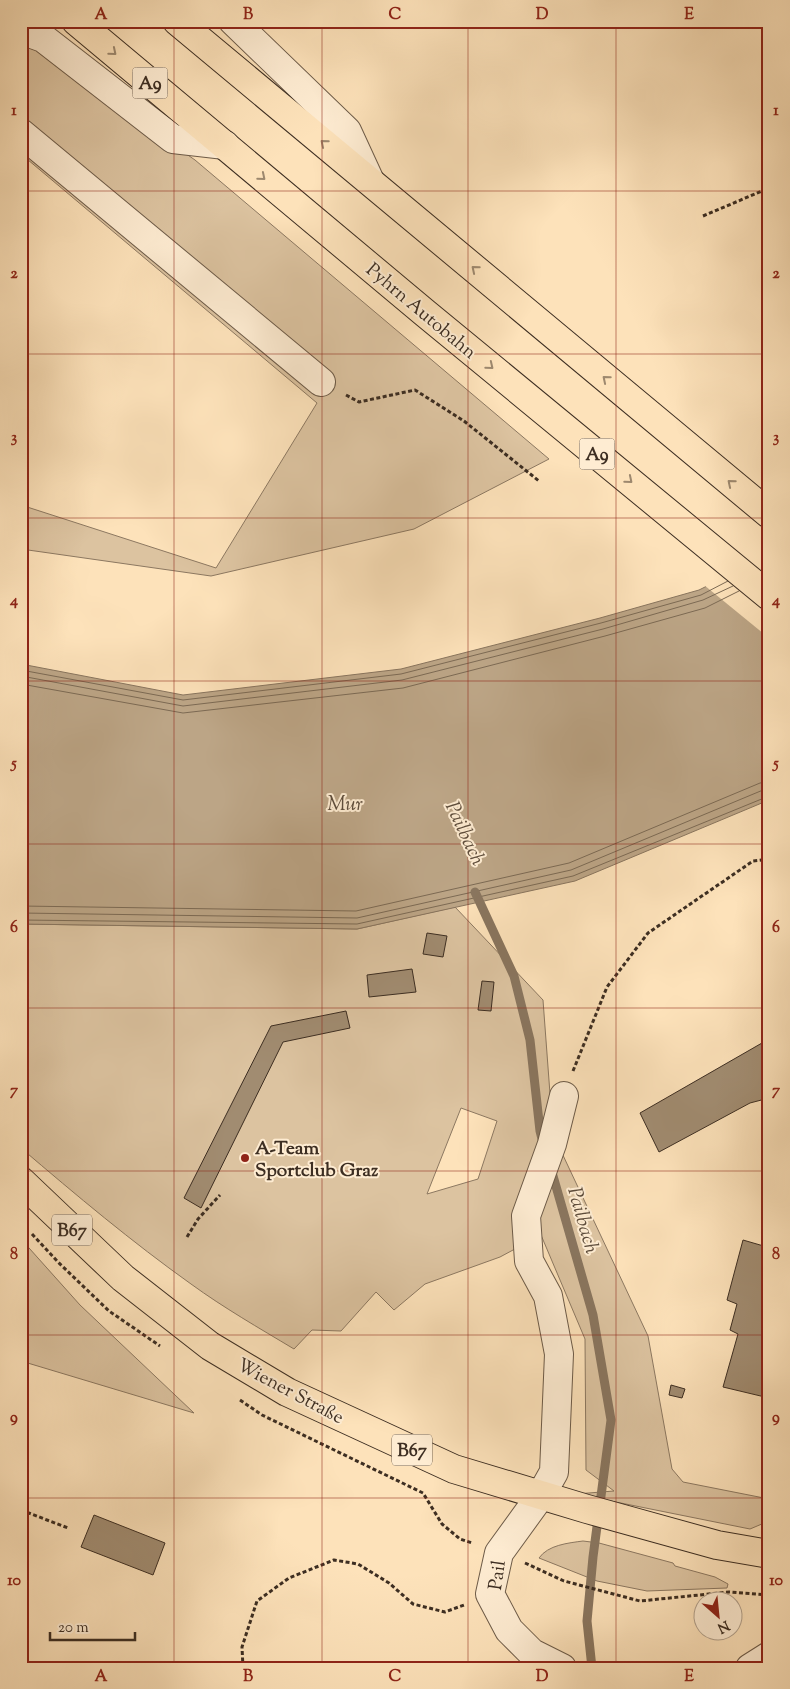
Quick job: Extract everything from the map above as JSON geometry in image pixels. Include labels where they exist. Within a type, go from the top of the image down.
[{"type":"main road","name":"Pyhrn Autobahn","points":[[76,21],[425,313],[769,596]]},
{"type":"main road","points":[[177,21],[769,514]]},
{"type":"main road","name":"Wiener Straße","points":[[21,1181],[123,1278],[210,1346],[287,1392],[454,1469],[717,1545],[769,1554]]},
{"type":"street","points":[[232,21],[347,131],[370,181]]},
{"type":"street","points":[[21,30],[43,38],[173,139],[225,145]]},
{"type":"street","points":[[21,133],[321,382]]},
{"type":"street","name":"Pail","points":[[546,1664],[509,1630],[490,1594],[499,1552],[541,1495],[554,1472],[559,1354],[548,1296],[529,1261],[526,1216],[552,1144],[564,1096]]},
{"type":"street","points":[[750,1668],[769,1656]]},
{"type":"path","points":[[702,216],[769,188]]},
{"type":"path","points":[[321,382],[360,402],[415,390],[464,421],[539,481]]},
{"type":"path","points":[[564,1096],[607,986],[648,933],[753,861],[769,859]]},
{"type":"path","points":[[187,1238],[198,1219],[220,1195]]},
{"type":"path","points":[[21,1510],[68,1528]]},
{"type":"path","points":[[243,1668],[242,1647],[257,1601],[289,1578],[334,1560],[358,1564],[389,1583],[413,1604],[445,1612],[490,1594]]},
{"type":"path","points":[[526,1564],[571,1584],[640,1601],[729,1592],[769,1595]]},
{"type":"shaded area","points":[[21,44],[38,51],[195,160],[549,459],[414,529],[211,576],[21,549],[21,505],[216,568],[317,403],[21,154]]},
{"type":"shaded area","points":[[455,907],[543,1000],[553,1134],[648,1336],[672,1469],[683,1482],[769,1499],[769,1521],[750,1529],[576,1494],[614,1491],[586,1470],[585,1339],[541,1235],[500,1257],[425,1284],[394,1310],[376,1292],[341,1331],[312,1330],[294,1349],[216,1301],[147,1252],[21,1148],[21,924],[357,929]],"holes":[[[461,1108],[497,1121],[478,1179],[427,1194]]]},
{"type":"shaded area","points":[[21,1239],[80,1305],[194,1413],[21,1361]]},
{"type":"shaded area","points":[[583,1541],[599,1543],[673,1563],[675,1566],[715,1577],[728,1584],[727,1588],[647,1591],[597,1581],[539,1558],[553,1547]]},
{"type":"water","name":"Mur","points":[[769,555],[769,800],[575,881],[357,929],[21,924],[21,664],[183,695],[401,669],[600,618],[699,590]]},
{"type":"pier","points":[[769,553],[769,638],[704,585]]},
{"type":"building","points":[[427,933],[447,936],[443,957],[423,954]]},
{"type":"building","points":[[412,969],[416,992],[369,997],[367,975]]},
{"type":"building","points":[[482,981],[494,982],[491,1011],[478,1010]]},
{"type":"building","points":[[346,1011],[350,1028],[283,1042],[201,1208],[184,1198],[271,1026]]},
{"type":"building","points":[[769,1039],[769,1098],[750,1103],[659,1152],[640,1113]]},
{"type":"building","points":[[743,1240],[767,1247],[769,1242],[769,1398],[723,1387],[738,1334],[730,1330],[737,1304],[727,1300]]},
{"type":"building","points":[[671,1385],[685,1389],[682,1398],[669,1395]]},
{"type":"building","points":[[94,1515],[165,1543],[153,1575],[81,1547]]},
{"type":"waterway","name":"Pailbach","points":[[475,892],[514,976],[530,1040],[543,1143]]},
{"type":"waterway","name":"Pailbach","points":[[551,1169],[593,1315],[611,1420],[593,1557],[587,1621],[592,1668]]},
{"type":"place","name":"A-Team Sportclub Graz","points":[[245,1158]]}]
